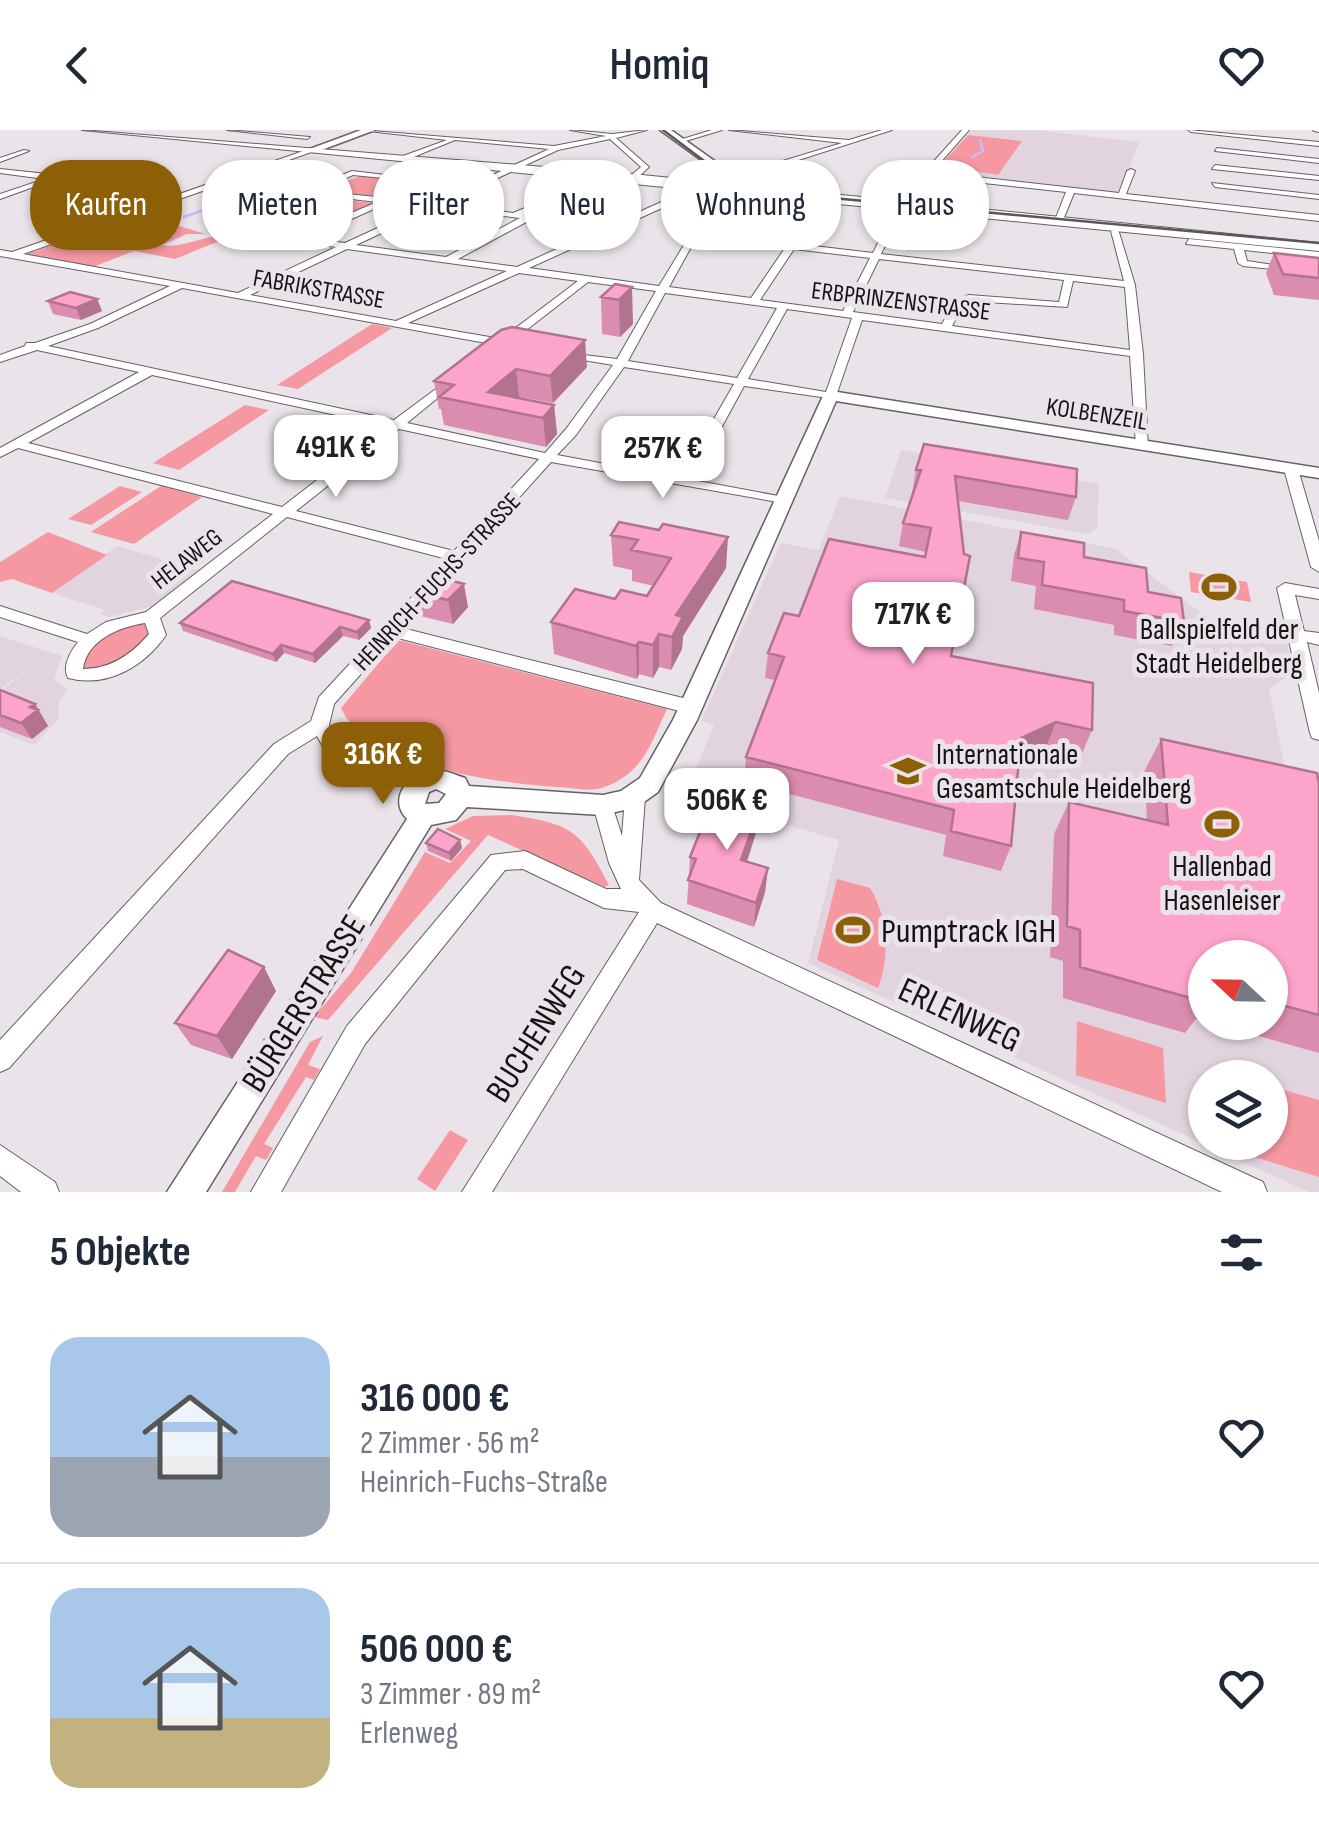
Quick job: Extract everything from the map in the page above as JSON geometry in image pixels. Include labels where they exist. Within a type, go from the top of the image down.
[{"type":"main road","points":[[88,130],[276,147],[310,144],[367,130]]},
{"type":"main road","points":[[665,130],[701,160]]},
{"type":"main road","points":[[310,144],[524,169]]},
{"type":"main road","points":[[989,213],[1159,230],[1231,242]]},
{"type":"main road","points":[[989,214],[1291,249],[1319,247]]},
{"type":"main road","points":[[1116,230],[1159,230]]},
{"type":"street","points":[[230,130],[310,144]]},
{"type":"street","points":[[367,130],[556,148]]},
{"type":"street","points":[[406,158],[476,130]]},
{"type":"street","points":[[573,130],[608,134],[638,160]]},
{"type":"street","points":[[504,173],[556,148],[608,134],[644,130]]},
{"type":"street","points":[[680,141],[718,130]]},
{"type":"street","points":[[732,130],[852,141]]},
{"type":"street","points":[[790,160],[889,130]]},
{"type":"street","points":[[939,160],[966,130]]},
{"type":"street","points":[[1191,130],[1319,144]]},
{"type":"street","points":[[1304,130],[1304,142]]},
{"type":"street","points":[[1214,208],[1216,133]]},
{"type":"street","points":[[285,160],[310,144]]},
{"type":"street","points":[[276,147],[290,158]]},
{"type":"street","points":[[0,148],[26,151],[0,160]]},
{"type":"street","points":[[1216,150],[1319,161]]},
{"type":"street","points":[[1215,168],[1319,178]]},
{"type":"street","points":[[0,171],[56,177],[0,198]]},
{"type":"street","points":[[1121,198],[1130,171]]},
{"type":"street","points":[[989,182],[1319,218]]},
{"type":"street","points":[[1214,185],[1319,196]]},
{"type":"street","points":[[3,256],[202,190]]},
{"type":"street","points":[[1058,220],[1070,192]]},
{"type":"street","points":[[514,215],[524,211]]},
{"type":"street","points":[[504,214],[524,216]]},
{"type":"street","points":[[446,261],[524,220]]},
{"type":"street","points":[[1116,230],[1130,285],[1144,446]]},
{"type":"street","points":[[1189,242],[1231,242],[1242,263],[1300,270],[1291,249]]},
{"type":"street","name":"ERBPRINZENSTRASSE","points":[[353,247],[1137,354]]},
{"type":"street","points":[[1291,249],[1319,256]]},
{"type":"street","points":[[238,296],[337,250]]},
{"type":"street","points":[[396,324],[556,250]]},
{"type":"street","name":"HEINRICH-FUCHS-STRASSE","points":[[0,1059],[281,749],[320,725],[332,694],[550,458],[620,364],[685,250]]},
{"type":"street","points":[[753,303],[788,250]]},
{"type":"street","points":[[818,250],[1130,285]]},
{"type":"street","points":[[320,725],[330,742],[422,801],[447,812],[460,796],[603,804],[635,796],[661,768],[691,707],[827,405],[852,316],[878,250]]},
{"type":"street","name":"FABRIKSTRASSE","points":[[3,256],[396,324],[496,347],[516,346]]},
{"type":"street","points":[[945,328],[960,301],[969,298],[1063,305],[1069,278]]},
{"type":"street","points":[[496,347],[584,280]]},
{"type":"street","points":[[0,360],[30,345],[94,326],[179,286]]},
{"type":"street","points":[[684,483],[782,307]]},
{"type":"street","points":[[30,345],[550,458],[784,501]]},
{"type":"street","points":[[550,352],[620,364]]},
{"type":"street","name":"KOLBENZEIL","points":[[620,364],[742,382],[827,405],[867,403],[1319,474]]},
{"type":"street","points":[[0,453],[150,371]]},
{"type":"street","name":"HELAWEG","points":[[151,617],[462,373]]},
{"type":"street","points":[[16,444],[458,557]]},
{"type":"street","points":[[1291,469],[1319,567]]},
{"type":"street","points":[[1319,594],[1284,588],[1319,733]]},
{"type":"street","points":[[0,611],[89,640]]},
{"type":"street","points":[[151,617],[158,635],[140,654],[116,669],[84,677],[74,674],[73,667],[89,640],[117,624],[151,617]]},
{"type":"street","points":[[390,631],[691,707]]},
{"type":"street","points":[[1297,635],[1319,639]]},
{"type":"street","points":[[635,796],[640,896]]},
{"type":"street","name":"BÜRGERSTRASSE","points":[[185,1192],[422,801]]},
{"type":"street","points":[[603,804],[613,850],[640,896]]},
{"type":"street","name":"ERLENWEG","points":[[265,1192],[356,1035],[499,862],[525,860],[604,898],[640,896],[1244,1190]]},
{"type":"street","name":"BUCHENWEG","points":[[476,1192],[640,896]]},
{"type":"street","points":[[0,1159],[46,1192]]},
{"type":"shaded area","points":[[972,130],[1034,130],[1139,142],[1119,194],[989,178],[989,160],[945,160]]},
{"type":"shaded area","points":[[968,135],[1022,141],[998,175],[989,174],[989,160],[945,160]]},
{"type":"shaded area","points":[[373,176],[373,196],[353,194],[353,178]]},
{"type":"shaded area","points":[[353,201],[372,203],[353,212]]},
{"type":"shaded area","points":[[182,227],[202,233],[202,234],[182,236]]},
{"type":"shaded area","points":[[202,240],[202,248],[175,259],[134,251],[93,267],[24,255],[39,250],[182,250],[182,244]]},
{"type":"shaded area","points":[[372,324],[392,328],[298,389],[277,385]]},
{"type":"shaded area","points":[[245,405],[269,410],[179,470],[153,463]]},
{"type":"shaded area","points":[[901,450],[1099,484],[1097,528],[1088,534],[885,498]]},
{"type":"shaded area","points":[[120,486],[142,492],[91,525],[68,519]]},
{"type":"shaded area","points":[[161,486],[202,497],[134,544],[91,532]]},
{"type":"shaded area","name":"Internationale Gesamtschule Heidelberg","points":[[840,496],[1116,549],[1227,632],[1287,644],[1294,672],[1269,689],[1319,939],[1319,1192],[1309,1192],[1239,1160],[1288,1160],[1288,1060],[1188,1060],[1188,1137],[808,963],[839,840],[693,798],[696,790],[688,788],[714,725],[701,721],[780,543],[819,550]]},
{"type":"shaded area","points":[[48,532],[107,555],[52,593],[12,579],[0,582],[0,562]]},
{"type":"shaded area","points":[[117,546],[199,570],[153,606],[110,617],[101,614],[105,610],[52,593]]},
{"type":"shaded area","name":"Ballspielfeld der Stadt Heidelberg","points":[[1189,572],[1247,582],[1251,602],[1191,592]]},
{"type":"shaded area","points":[[146,623],[148,634],[128,655],[101,667],[81,670],[91,650],[105,636]]},
{"type":"shaded area","points":[[0,636],[62,656],[54,679],[68,690],[59,703],[58,720],[34,745],[0,732],[0,692],[32,666],[0,689]]},
{"type":"shaded area","points":[[398,640],[667,709],[644,757],[627,775],[602,788],[531,785],[436,768],[377,744],[355,728],[341,708]]},
{"type":"shaded area","points":[[511,815],[548,822],[572,833],[590,852],[609,885],[605,887],[488,835],[328,1020],[314,1017],[351,973],[425,852],[450,863],[471,841],[445,829],[473,816]]},
{"type":"shaded area","name":"Pumptrack IGH","points":[[837,879],[870,888],[881,911],[884,964],[878,988],[817,960]]},
{"type":"shaded area","points":[[1077,1021],[1163,1048],[1166,1103],[1076,1075]]},
{"type":"shaded area","points":[[323,1036],[308,1065],[320,1069],[314,1080],[306,1077],[264,1144],[273,1148],[266,1160],[256,1156],[235,1192],[222,1192],[310,1042]]},
{"type":"shaded area","points":[[1288,1091],[1319,1100],[1319,1177],[1264,1160],[1288,1160]]},
{"type":"shaded area","points":[[450,1130],[468,1140],[435,1191],[417,1179]]},
{"type":"building","points":[[1274,253],[1319,258],[1319,278],[1283,274]]},
{"type":"building","points":[[615,284],[632,287],[619,300],[601,297]]},
{"type":"building","points":[[70,292],[97,299],[76,308],[48,301]]},
{"type":"building","points":[[512,327],[585,340],[550,376],[516,369],[488,392],[554,405],[543,418],[439,397],[454,385],[434,381],[501,330]]},
{"type":"building","name":"Internationale Gesamtschule Heidelberg","points":[[924,444],[1077,469],[1076,497],[955,476],[964,554],[970,556],[951,656],[1093,683],[1092,730],[1056,722],[1021,738],[1011,846],[951,831],[954,810],[746,757],[784,657],[768,653],[784,613],[799,616],[829,539],[925,557],[931,528],[903,523],[921,470],[916,470]]},
{"type":"building","points":[[619,522],[659,530],[663,524],[728,537],[676,615],[683,617],[672,637],[659,634],[653,645],[639,642],[636,646],[551,622],[575,589],[615,599],[621,590],[647,596],[671,558],[631,550],[638,540],[611,535]]},
{"type":"building","points":[[1021,532],[1084,543],[1084,557],[1146,568],[1148,592],[1181,598],[1184,622],[1124,611],[1124,600],[1042,585],[1044,562],[1018,558]]},
{"type":"building","points":[[430,575],[464,584],[448,600],[414,592]]},
{"type":"building","points":[[232,581],[369,620],[357,632],[340,627],[313,654],[281,645],[273,654],[180,623]]},
{"type":"building","points":[[0,690],[35,704],[30,707],[38,710],[21,723],[0,715]]},
{"type":"building","points":[[1161,739],[1317,773],[1319,1015],[1288,1007],[1288,940],[1188,940],[1188,997],[1080,967],[1080,930],[1067,926],[1069,802],[1168,825]]},
{"type":"building","points":[[713,799],[758,812],[741,860],[768,868],[756,903],[688,880],[696,859],[690,857]]},
{"type":"building","points":[[438,829],[460,840],[449,853],[426,843]]},
{"type":"building","points":[[228,950],[264,967],[217,1036],[175,1023]]},
{"type":"waterway","points":[[972,157],[983,151],[980,140]]},
{"type":"waterway","points":[[184,217],[202,210]]},
{"type":"tram line","points":[[663,130],[736,185],[756,191],[1319,243]]},
{"type":"place","name":"Ballspielfeld der Stadt Heidelberg","points":[[1219,587]]},
{"type":"place","name":"Internationale Gesamtschule Heidelberg","points":[[908,771]]},
{"type":"place","name":"Hallenbad Hasenleiser","points":[[1222,824]]},
{"type":"place","name":"Pumptrack IGH","points":[[853,930]]}]
